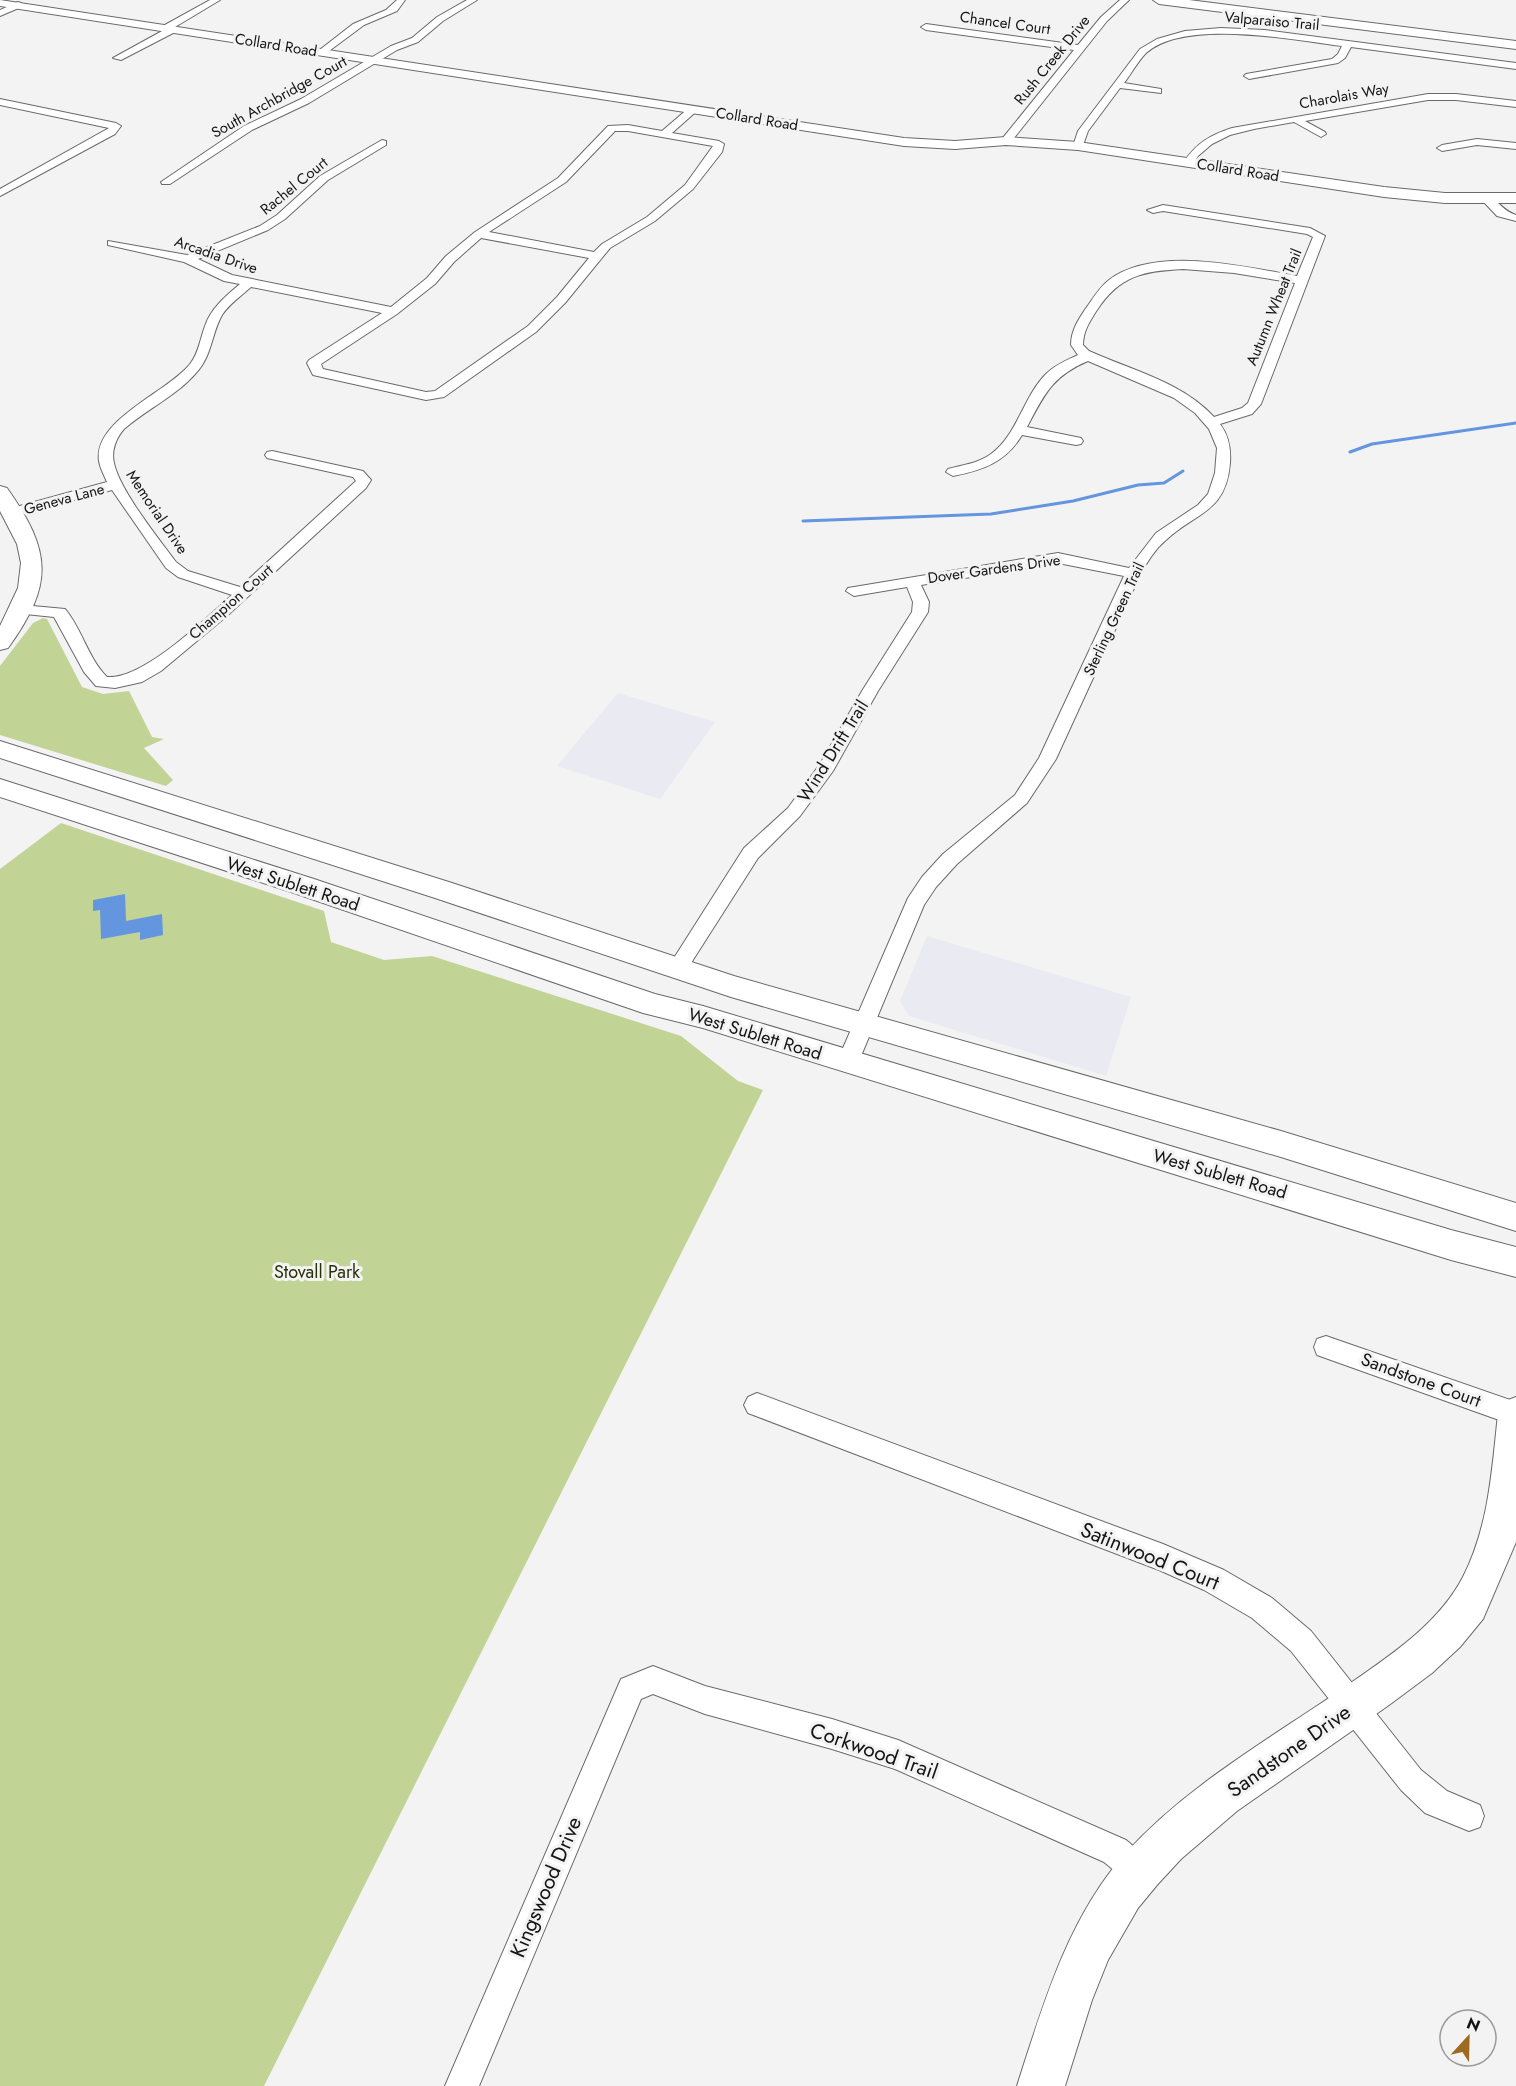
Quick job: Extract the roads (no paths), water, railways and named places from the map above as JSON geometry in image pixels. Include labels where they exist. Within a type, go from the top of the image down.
[{"type":"main road","points":[[1159,0],[1516,45]]},
{"type":"main road","points":[[1222,0],[1516,36]]},
{"type":"main road","name":"Collard Road","points":[[0,2],[926,144],[962,145],[1005,141],[1078,146],[1384,192],[1445,198],[1514,200]]},
{"type":"main road","points":[[0,492],[30,550],[32,569],[22,610],[0,643]]},
{"type":"main road","points":[[0,749],[427,885],[677,969],[1281,1144],[1516,1217]]},
{"type":"main road","name":"West Sublett Road","points":[[0,788],[304,886],[653,1005],[703,1017],[1451,1245],[1516,1262]]},
{"type":"main road","name":"Sandstone Drive","points":[[1041,2086],[1064,2011],[1089,1951],[1115,1905],[1139,1871],[1170,1837],[1211,1805],[1416,1661],[1457,1620],[1476,1592],[1500,1531],[1516,1414]]},
{"type":"street","points":[[118,58],[216,0]]},
{"type":"street","points":[[322,52],[349,34],[358,25],[388,12],[400,4],[401,0]]},
{"type":"street","name":"South Archbridge Court","points":[[166,182],[248,128],[305,101],[394,48],[421,36],[453,10],[473,0]]},
{"type":"street","name":"Rush Creek Drive","points":[[1005,141],[1114,8],[1125,0]]},
{"type":"street","points":[[0,13],[18,5]]},
{"type":"street","points":[[1173,24],[1188,33]]},
{"type":"street","name":"Chancel Court","points":[[926,27],[1080,48]]},
{"type":"street","name":"Valparaiso Trail","points":[[1078,146],[1083,130],[1146,48],[1160,40],[1188,33],[1242,31],[1516,66]]},
{"type":"street","points":[[1248,76],[1335,61],[1342,56],[1348,44]]},
{"type":"street","points":[[1118,85],[1158,91]]},
{"type":"street","name":"Charolais Way","points":[[1189,162],[1199,148],[1220,135],[1295,119],[1438,96],[1516,104]]},
{"type":"street","points":[[0,102],[116,126],[111,132],[2,191]]},
{"type":"street","points":[[660,134],[688,108]]},
{"type":"street","points":[[1295,119],[1321,134]]},
{"type":"street","points":[[612,128],[628,128],[719,144],[718,150],[689,187],[651,219],[606,246],[561,300],[532,329],[439,394],[426,396],[318,372],[314,363],[393,311],[431,281],[450,259],[479,234],[562,180],[612,128]]},
{"type":"street","points":[[1442,148],[1477,142],[1516,146]]},
{"type":"street","name":"Rachel Court","points":[[188,259],[264,228],[281,217],[324,178],[382,143]]},
{"type":"street","points":[[1486,198],[1501,214],[1516,218]]},
{"type":"street","name":"Autumn Wheat Trail","points":[[1153,210],[1163,208],[1310,231],[1319,236],[1254,404],[1247,411],[1213,422]]},
{"type":"street","points":[[479,234],[597,256]]},
{"type":"street","name":"Arcadia Drive","points":[[112,243],[188,259],[228,278],[249,284],[393,311]]},
{"type":"street","points":[[953,472],[973,469],[992,461],[1006,450],[1044,384],[1055,372],[1088,356],[1077,345],[1080,326],[1105,290],[1127,275],[1157,267],[1196,266],[1303,281]]},
{"type":"street","name":"Memorial Drive","points":[[243,593],[183,574],[171,565],[117,484],[106,463],[108,441],[117,428],[170,390],[192,370],[207,348],[211,325],[216,314],[249,284]]},
{"type":"street","name":"Sterling Green Trail","points":[[848,1062],[915,903],[929,882],[950,860],[1021,799],[1047,759],[1133,573],[1161,535],[1199,513],[1216,494],[1226,460],[1220,432],[1213,422],[1195,406],[1175,394],[1088,356]]},
{"type":"street","points":[[1018,430],[1076,441]]},
{"type":"street","name":"Champion Court","points":[[22,610],[59,612],[65,619],[92,672],[102,682],[116,683],[136,678],[155,667],[243,593],[364,480],[358,474],[272,455]]},
{"type":"street","name":"Geneva Lane","points":[[10,513],[117,484]]},
{"type":"street","name":"Dover Gardens Drive","points":[[854,591],[1058,558],[1133,573]]},
{"type":"street","name":"Wind Drift Trail","points":[[677,969],[751,853],[794,812],[827,767],[920,612],[921,602],[912,582]]},
{"type":"street","name":"Sandstone Court","points":[[1326,1347],[1516,1414]]},
{"type":"street","name":"Satinwood Court","points":[[757,1405],[1163,1558],[1214,1580],[1262,1608],[1301,1641],[1411,1780],[1436,1802],[1469,1816]]},
{"type":"street","name":"Corkwood Trail","points":[[631,1689],[653,1680],[705,1700],[832,1734],[898,1755],[1115,1851],[1139,1871]]},
{"type":"street","name":"Kingswood Drive","points":[[462,2086],[631,1689]]},
{"type":"water","points":[[125,894],[126,921],[162,914],[163,935],[140,940],[140,932],[101,939],[100,910],[93,911],[93,900]]},
{"type":"waterway","points":[[1350,452],[1372,444],[1516,423]]},
{"type":"waterway","points":[[803,521],[991,514],[1073,501],[1138,485],[1164,483],[1183,471]]},
{"type":"park label","name":"Stovall Park","points":[[317,1272]]}]
